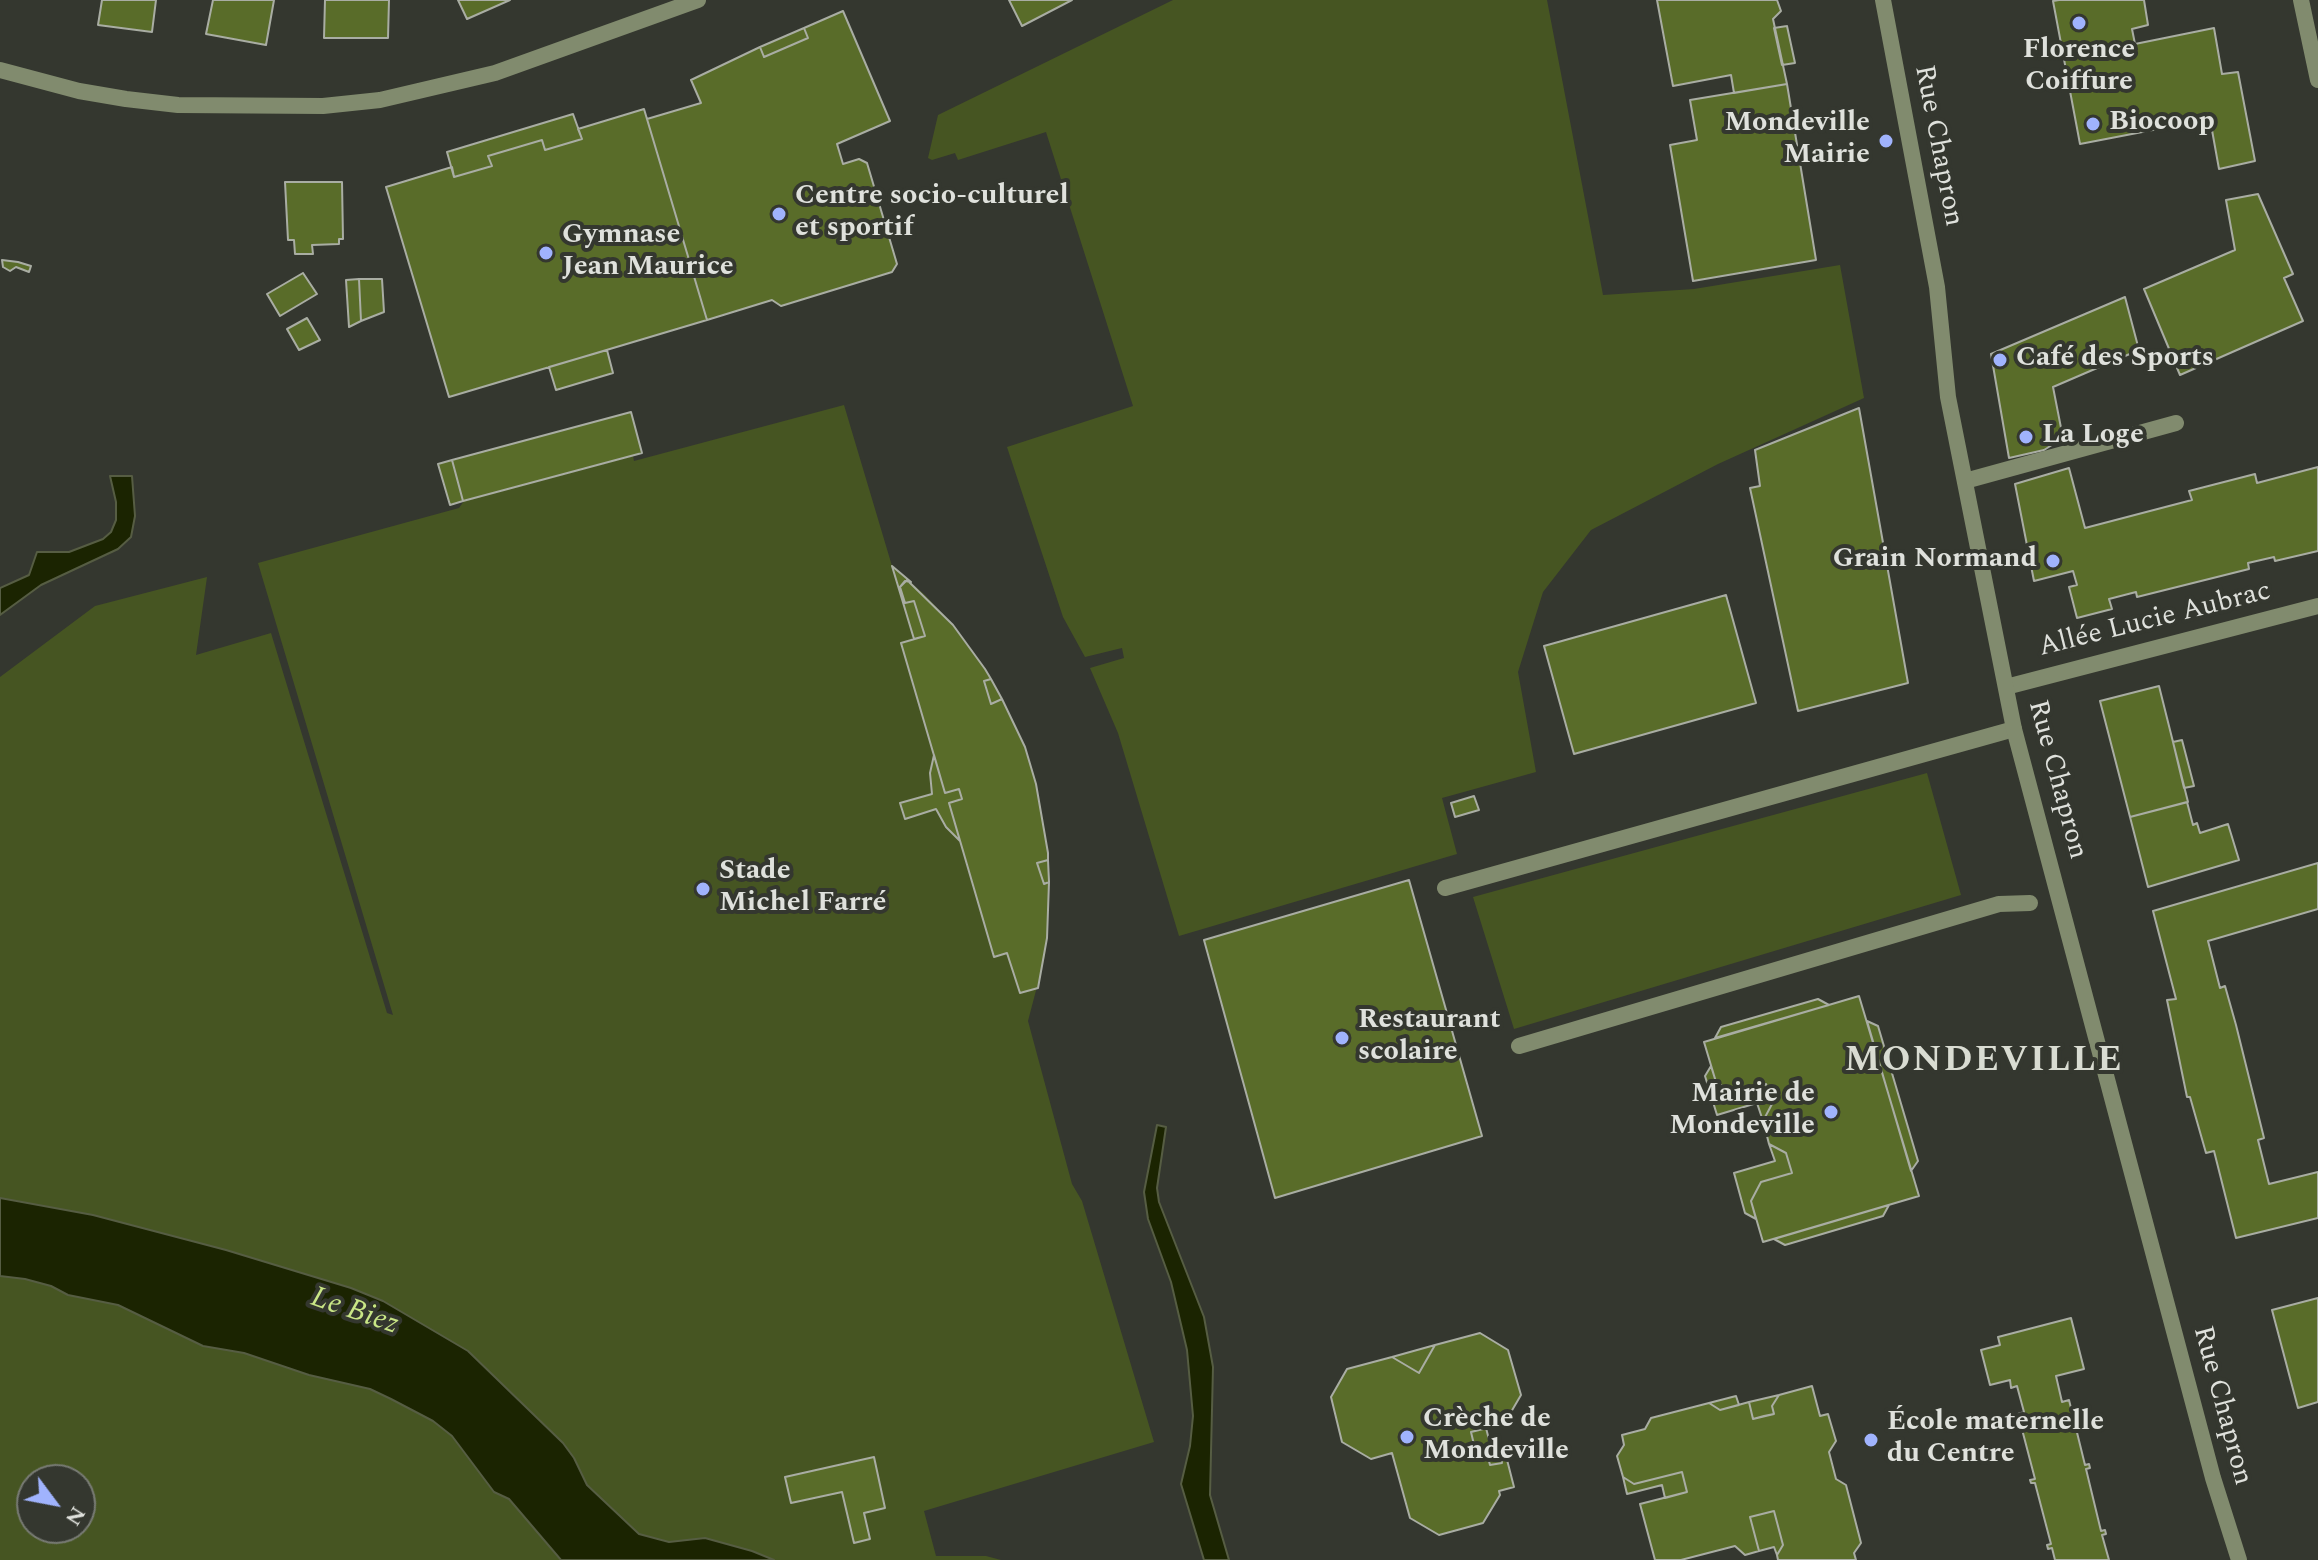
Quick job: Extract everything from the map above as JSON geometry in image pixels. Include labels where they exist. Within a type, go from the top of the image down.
[{"type":"street","points":[[0,70],[79,91],[139,101],[178,105],[323,106],[380,100],[495,73],[698,0]]},
{"type":"street","name":"Rue Chapron","points":[[1883,0],[1937,287],[1948,397],[2014,729],[2213,1478],[2239,1560]]},
{"type":"street","points":[[2301,0],[2318,80]]},
{"type":"street","points":[[1965,481],[2176,423]]},
{"type":"street","name":"Allée Lucie Aubrac","points":[[2006,687],[2318,606]]},
{"type":"street","points":[[1445,888],[2014,729]]},
{"type":"street","points":[[1519,1046],[1999,904],[2030,903]]},
{"type":"shaded area","points":[[1173,0],[1547,0],[1603,295],[1694,289],[1840,265],[1864,398],[1718,464],[1591,530],[1543,592],[1518,672],[1536,772],[1442,798],[1457,854],[1179,936],[1118,733],[1090,668],[1124,658],[1122,648],[1085,657],[1063,617],[1007,447],[1133,406],[1046,132],[958,160],[955,153],[932,160],[928,158],[938,115]]},
{"type":"shaded area","points":[[844,405],[892,566],[953,625],[985,669],[1025,747],[1046,838],[1049,897],[1045,956],[1028,1021],[1072,1184],[1082,1201],[1154,1442],[924,1511],[936,1556],[986,1556],[1001,1560],[774,1560],[705,1538],[669,1542],[639,1534],[587,1485],[574,1458],[468,1351],[308,1275],[93,1215],[0,1198],[0,677],[95,606],[207,577],[196,655],[271,633],[387,1013],[393,1015],[258,563],[459,508],[464,501],[633,456],[634,461]]},
{"type":"shaded area","points":[[1927,773],[1961,895],[1514,1029],[1473,897]]},
{"type":"shaded area","points":[[0,1276],[24,1279],[51,1286],[68,1295],[118,1305],[203,1346],[244,1353],[309,1375],[370,1389],[391,1399],[433,1421],[452,1436],[494,1492],[509,1499],[561,1560],[0,1560]]},
{"type":"water","points":[[110,476],[132,476],[135,516],[131,537],[118,549],[41,585],[0,615],[0,588],[29,575],[37,552],[69,552],[103,539],[111,532],[116,520],[116,502]]},
{"type":"water","points":[[1157,1125],[1166,1127],[1157,1188],[1159,1202],[1204,1317],[1213,1367],[1210,1495],[1229,1560],[1204,1560],[1181,1484],[1193,1416],[1187,1350],[1171,1282],[1148,1219],[1144,1192]]},
{"type":"water","name":"Le Biez","points":[[0,1198],[93,1215],[226,1250],[351,1288],[383,1301],[468,1351],[563,1443],[587,1485],[639,1534],[669,1542],[705,1538],[774,1560],[561,1560],[509,1499],[494,1492],[452,1436],[433,1421],[391,1399],[370,1389],[309,1375],[244,1353],[203,1346],[118,1305],[68,1295],[51,1286],[25,1279],[0,1276]]},
{"type":"building","points":[[102,0],[156,0],[152,32],[98,25]]},
{"type":"building","points":[[213,0],[274,0],[266,45],[206,34]]},
{"type":"building","points":[[325,0],[389,0],[388,38],[324,38]]},
{"type":"building","points":[[458,0],[510,0],[467,19]]},
{"type":"building","points":[[1009,0],[1072,0],[1022,26]]},
{"type":"building","points":[[1657,0],[1777,0],[1781,11],[1773,19],[1787,84],[1734,93],[1731,75],[1673,86]]},
{"type":"building","points":[[2144,0],[2148,25],[2132,29],[2135,44],[2214,28],[2222,74],[2238,72],[2255,161],[2219,169],[2210,119],[2080,144],[2053,1]]},
{"type":"building","name":"Centre socio-culturel et sportif","points":[[843,11],[890,121],[837,144],[843,164],[859,159],[867,163],[897,264],[892,272],[781,306],[772,300],[707,320],[647,119],[701,103],[691,80],[760,47],[764,57],[808,38],[804,28]]},
{"type":"building","points":[[1787,26],[1795,63],[1782,65],[1774,28]]},
{"type":"building","points":[[804,28],[808,38],[764,57],[760,47]]},
{"type":"building","points":[[1787,84],[1816,260],[1693,281],[1670,145],[1697,140],[1690,100]]},
{"type":"building","name":"Gymnase Jean Maurice","points":[[644,109],[707,320],[449,397],[386,187],[452,167],[454,177],[492,166],[488,156],[542,140],[545,150],[582,139],[578,129]]},
{"type":"building","points":[[573,114],[582,139],[545,150],[542,140],[488,156],[492,166],[454,177],[447,152]]},
{"type":"building","points":[[285,182],[342,182],[343,239],[339,239],[339,244],[312,245],[313,254],[295,254],[294,240],[288,240]]},
{"type":"building","points":[[2258,194],[2293,274],[2284,278],[2303,321],[2180,375],[2144,289],[2235,250],[2226,200]]},
{"type":"building","points":[[2,260],[31,266],[29,272],[16,267],[10,271],[3,267]]},
{"type":"building","points":[[303,273],[317,294],[280,316],[267,294]]},
{"type":"building","points":[[359,279],[382,279],[384,312],[361,321]]},
{"type":"building","points":[[359,279],[361,321],[349,327],[346,280]]},
{"type":"building","points":[[2125,297],[2139,350],[2053,387],[2063,438],[2044,450],[2009,458],[1991,354]]},
{"type":"building","points":[[307,318],[320,340],[299,350],[287,329]]},
{"type":"building","points":[[607,350],[613,373],[556,390],[549,367]]},
{"type":"building","points":[[1859,408],[1908,683],[1798,711],[1750,488],[1760,486],[1755,450]]},
{"type":"building","points":[[631,412],[642,453],[463,501],[452,460]]},
{"type":"building","points":[[452,460],[463,501],[450,505],[438,464]]},
{"type":"building","points":[[2318,467],[2318,551],[2275,561],[2274,557],[2248,563],[2249,569],[2137,597],[2136,592],[2109,599],[2112,609],[2077,618],[2069,587],[2077,585],[2073,571],[2034,581],[2015,484],[2069,468],[2085,528],[2192,500],[2189,491],[2255,474],[2257,483]]},
{"type":"building","points":[[892,566],[911,582],[905,581],[900,587],[905,603],[914,601],[925,636],[914,639]]},
{"type":"building","points":[[907,580],[953,625],[985,669],[991,679],[984,681],[991,704],[1002,699],[1025,747],[1036,784],[1048,853],[1048,860],[1037,863],[1044,884],[1049,882],[1047,938],[1038,988],[1020,993],[1007,953],[994,957],[949,803],[962,799],[959,789],[945,793],[901,643],[925,636],[914,601],[905,603],[900,587]]},
{"type":"building","points":[[1726,595],[1756,703],[1574,754],[1544,646]]},
{"type":"building","points":[[991,679],[1002,699],[991,704],[984,681]]},
{"type":"building","points":[[2159,686],[2188,802],[2130,817],[2100,701]]},
{"type":"building","points":[[2182,740],[2194,786],[2184,788],[2173,742]]},
{"type":"building","points":[[934,755],[945,793],[959,789],[962,799],[949,803],[960,841],[946,827],[936,809],[905,819],[900,803],[932,794],[930,773]]},
{"type":"building","points":[[1474,796],[1479,810],[1455,817],[1451,803]]},
{"type":"building","points":[[2187,802],[2193,825],[2197,823],[2200,833],[2228,824],[2239,860],[2148,887],[2130,817]]},
{"type":"building","points":[[1048,860],[1049,882],[1044,884],[1037,863]]},
{"type":"building","points":[[2318,863],[2318,909],[2208,941],[2220,988],[2225,986],[2236,1025],[2264,1138],[2258,1140],[2269,1184],[2318,1172],[2318,1218],[2236,1238],[2214,1151],[2206,1153],[2190,1097],[2187,1097],[2167,1000],[2176,999],[2153,911]]},
{"type":"building","name":"Restaurant scolaire","points":[[1409,880],[1482,1136],[1275,1198],[1204,940]]},
{"type":"building","name":"Mairie de Mondeville","points":[[1859,996],[1919,1196],[1763,1242],[1751,1201],[1761,1182],[1792,1173],[1786,1153],[1769,1144],[1763,1121],[1772,1104],[1766,1084],[1734,1093],[1716,1082],[1704,1042]]},
{"type":"building","points":[[1818,999],[1829,1005],[1715,1038],[1721,1027]]},
{"type":"building","points":[[1867,1021],[1878,1026],[1918,1161],[1911,1171]]},
{"type":"building","points":[[1711,1066],[1716,1082],[1734,1093],[1766,1084],[1772,1104],[1763,1121],[1757,1103],[1717,1115],[1705,1076]]},
{"type":"building","points":[[1769,1144],[1786,1153],[1792,1173],[1761,1182],[1751,1201],[1756,1219],[1745,1213],[1734,1173],[1775,1161]]},
{"type":"building","points":[[1889,1205],[1883,1216],[1785,1245],[1774,1239]]},
{"type":"building","points":[[2318,1298],[2318,1402],[2298,1408],[2272,1310]]},
{"type":"building","points":[[2071,1318],[2084,1369],[2056,1376],[2062,1402],[2069,1400],[2085,1465],[2089,1464],[2090,1468],[2086,1469],[2101,1531],[2105,1530],[2106,1534],[2102,1535],[2109,1560],[2055,1560],[2052,1548],[2048,1549],[2047,1545],[2051,1544],[2035,1483],[2030,1480],[2035,1479],[2018,1414],[2024,1412],[2017,1386],[2011,1388],[2010,1380],[1990,1385],[1981,1350],[2000,1345],[1998,1337]]},
{"type":"building","name":"Crèche de Mondeville","points":[[1480,1333],[1508,1350],[1521,1395],[1504,1424],[1471,1432],[1476,1453],[1486,1450],[1490,1465],[1502,1463],[1500,1453],[1505,1452],[1514,1487],[1499,1491],[1500,1495],[1483,1523],[1439,1535],[1410,1518],[1392,1453],[1371,1459],[1342,1442],[1331,1397],[1347,1369],[1392,1357],[1419,1373],[1435,1345]]},
{"type":"building","points":[[1435,1345],[1419,1373],[1392,1357]]},
{"type":"building","points":[[1812,1386],[1820,1416],[1828,1414],[1836,1441],[1829,1452],[1836,1479],[1846,1485],[1861,1543],[1854,1553],[1856,1560],[1778,1560],[1777,1555],[1783,1545],[1774,1511],[1750,1517],[1759,1551],[1745,1555],[1735,1546],[1681,1560],[1655,1560],[1640,1504],[1687,1492],[1682,1472],[1634,1484],[1623,1477],[1617,1456],[1624,1445],[1622,1435],[1645,1429],[1651,1418],[1709,1403],[1720,1410],[1749,1402],[1753,1419],[1774,1414],[1772,1406],[1779,1395]]},
{"type":"building","points":[[1779,1395],[1772,1406],[1774,1414],[1753,1419],[1749,1402]]},
{"type":"building","points":[[1736,1396],[1739,1405],[1720,1410],[1709,1403]]},
{"type":"building","points":[[1486,1428],[1493,1455],[1500,1453],[1502,1463],[1490,1465],[1486,1450],[1476,1453],[1471,1432]]},
{"type":"building","points":[[874,1457],[885,1508],[864,1513],[870,1539],[854,1543],[842,1492],[791,1503],[785,1477]]},
{"type":"building","points":[[1682,1472],[1687,1492],[1665,1498],[1662,1485],[1627,1494],[1623,1477],[1634,1484]]},
{"type":"building","points":[[1774,1511],[1783,1545],[1777,1555],[1774,1547],[1759,1551],[1750,1517]]},
{"type":"place","name":"Florence Coiffure","points":[[2079,23]]},
{"type":"place","name":"Biocoop","points":[[2093,124]]},
{"type":"place","name":"Mondeville Mairie","points":[[1886,141]]},
{"type":"place","name":"Centre socio-culturel et sportif","points":[[779,214]]},
{"type":"place","name":"Gymnase Jean Maurice","points":[[546,253]]},
{"type":"place","name":"Café des Sports","points":[[2000,360]]},
{"type":"place","name":"La Loge","points":[[2026,437]]},
{"type":"place","name":"Grain Normand","points":[[2053,561]]},
{"type":"place","name":"Stade Michel Farré","points":[[703,889]]},
{"type":"place","name":"Restaurant scolaire","points":[[1342,1038]]},
{"type":"place","name":"Mairie de Mondeville","points":[[1831,1112]]},
{"type":"place","name":"Crèche de Mondeville","points":[[1407,1437]]},
{"type":"place","name":"École maternelle du Centre","points":[[1871,1440]]},
{"type":"district","name":"MONDEVILLE","points":[[1984,1063]]}]
